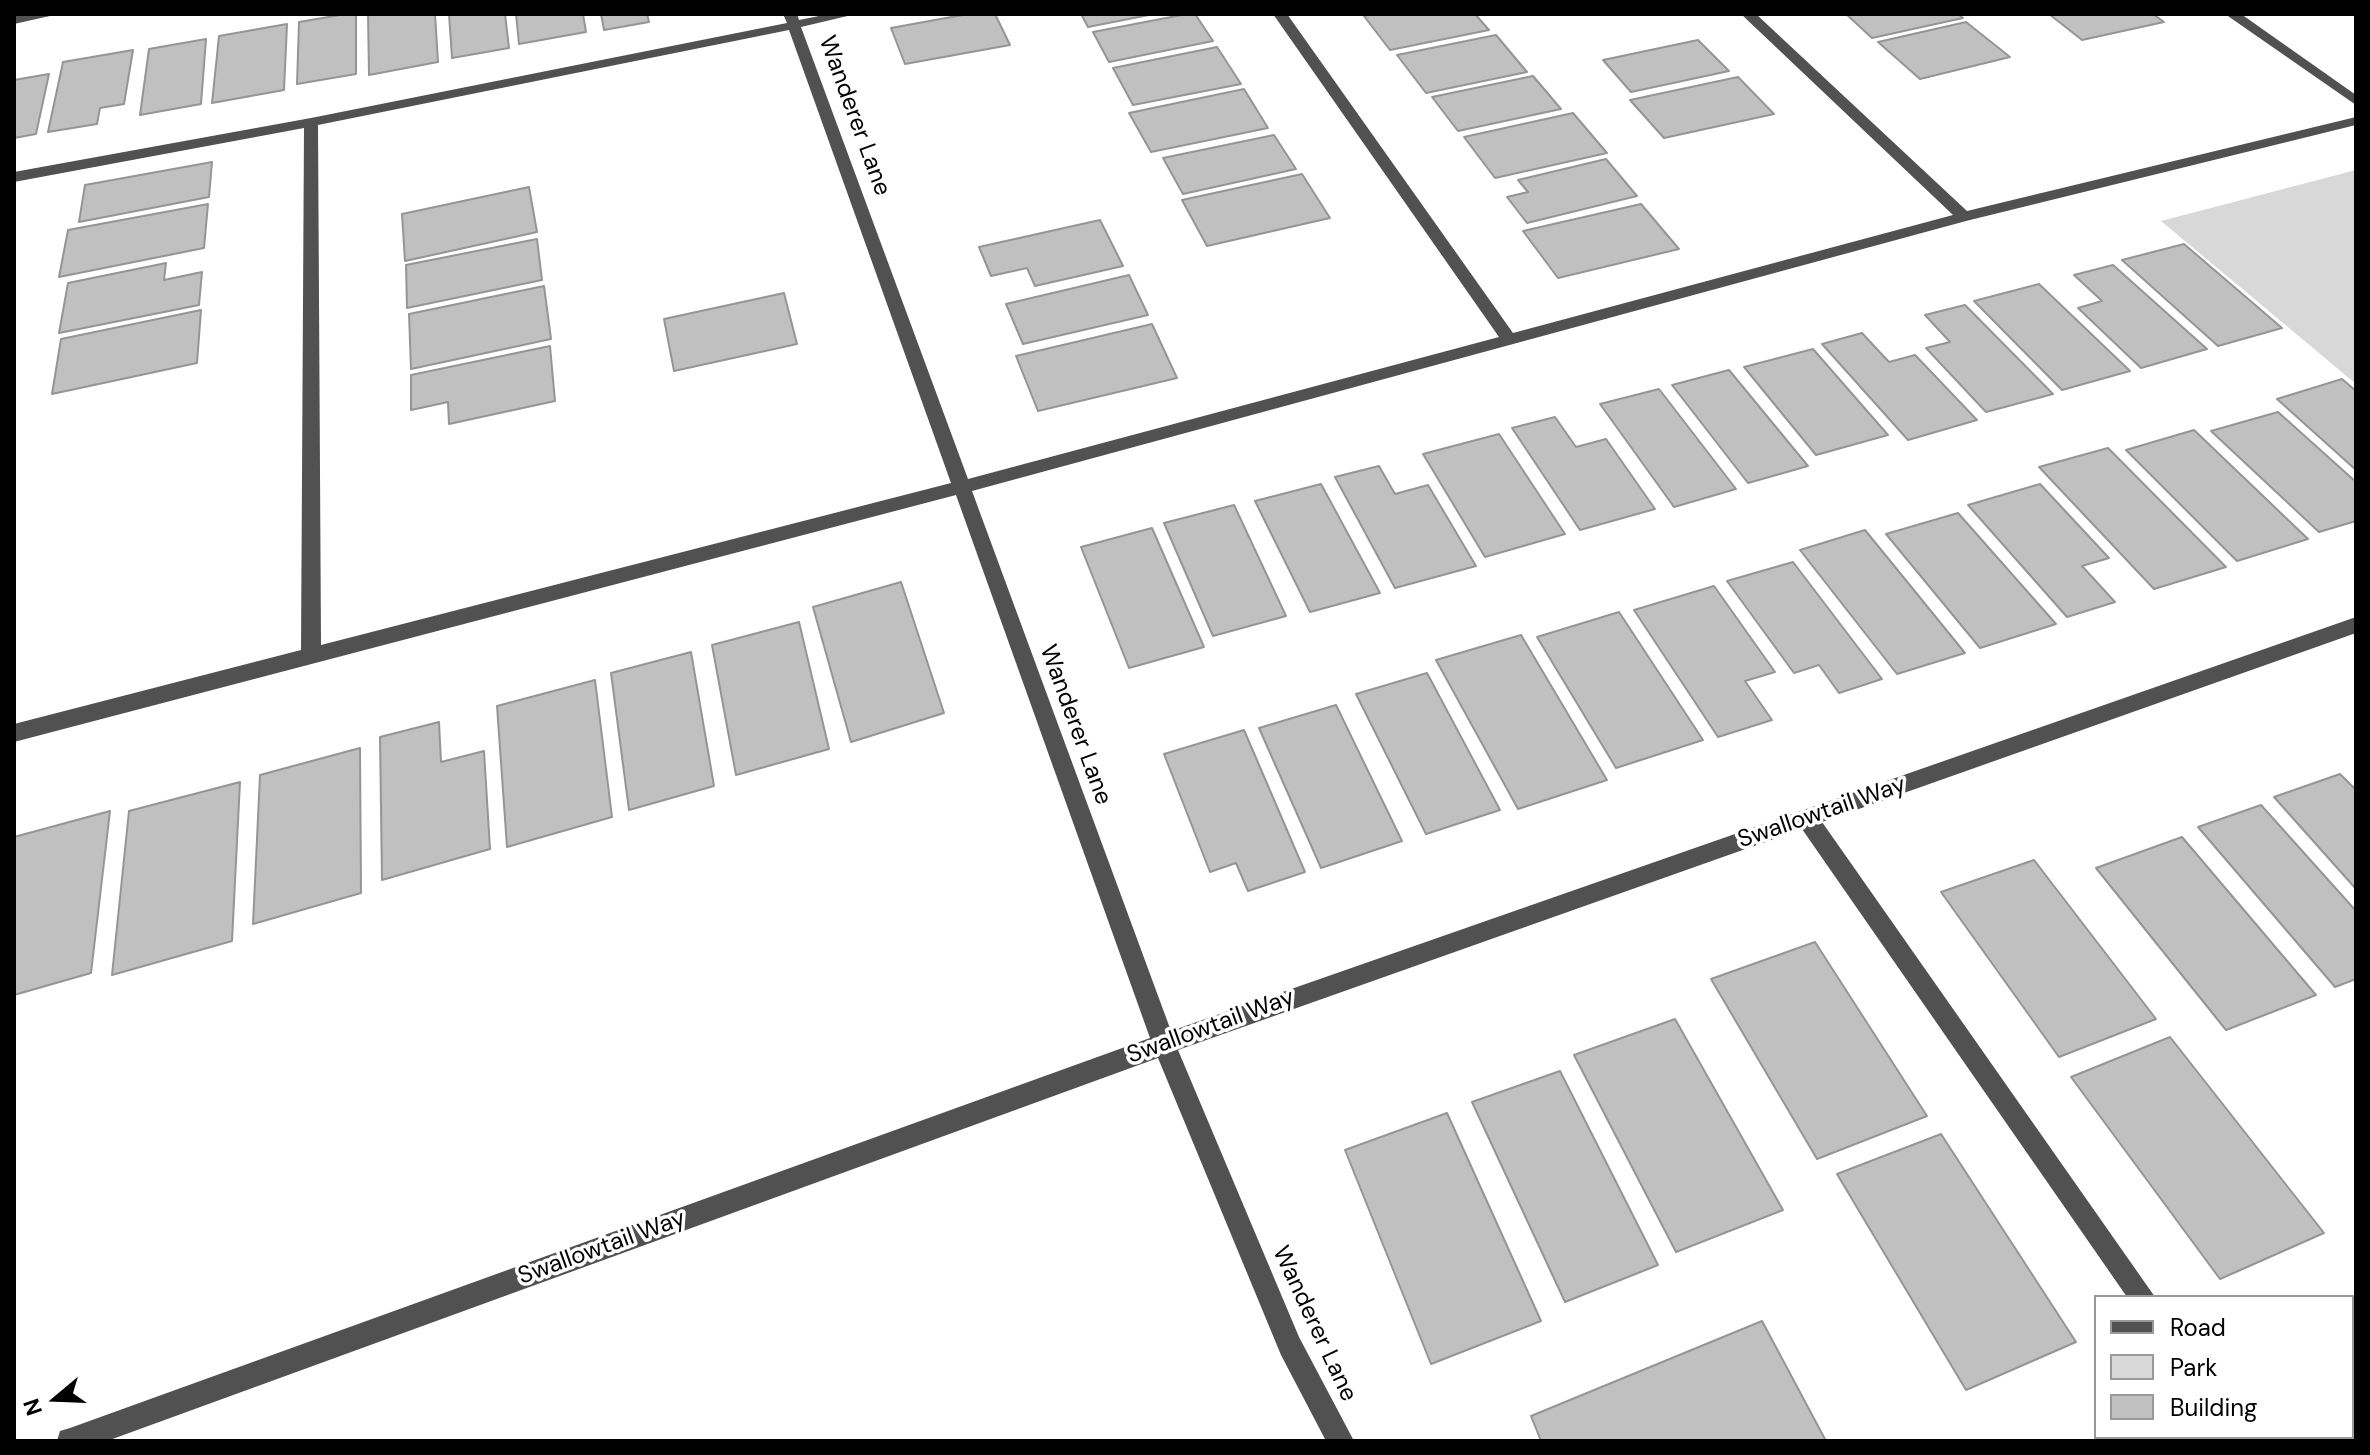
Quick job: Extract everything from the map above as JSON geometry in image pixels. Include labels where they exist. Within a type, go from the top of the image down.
[{"type":"street","points":[[14,20],[52,14]]},
{"type":"street","points":[[14,177],[311,122],[792,20],[849,14]]},
{"type":"street","points":[[1280,14],[1510,340]]},
{"type":"street","points":[[1748,14],[1964,217]]},
{"type":"street","points":[[2232,14],[2356,101]]},
{"type":"street","name":"Wanderer Lane","points":[[792,20],[1164,1044],[1290,1346],[1341,1441]]},
{"type":"street","points":[[14,733],[961,487],[1964,217],[2356,121]]},
{"type":"street","points":[[311,122],[311,656]]},
{"type":"street","name":"Swallowtail Way","points":[[70,1441],[1164,1044],[2356,625]]},
{"type":"street","points":[[1807,818],[2141,1295]]},
{"type":"green space","points":[[2356,170],[2356,384],[2161,221]]},
{"type":"building","points":[[356,14],[356,74],[297,84],[299,22]]},
{"type":"building","points":[[368,14],[435,14],[438,62],[369,75]]},
{"type":"building","points":[[449,14],[505,14],[509,48],[452,58]]},
{"type":"building","points":[[516,14],[583,14],[586,32],[519,44]]},
{"type":"building","points":[[601,14],[647,14],[649,22],[604,30]]},
{"type":"building","points":[[968,14],[995,14],[1010,45],[905,64],[891,28]]},
{"type":"building","points":[[1081,14],[1154,14],[1088,27]]},
{"type":"building","points":[[1195,14],[1213,41],[1109,62],[1093,32]]},
{"type":"building","points":[[1475,14],[1489,30],[1390,50],[1364,16]]},
{"type":"building","points":[[1846,14],[1958,14],[1963,18],[1872,38]]},
{"type":"building","points":[[2049,14],[2153,14],[2164,22],[2082,40]]},
{"type":"building","points":[[1966,22],[2010,57],[1920,79],[1878,42]]},
{"type":"building","points":[[287,24],[284,90],[212,103],[219,36]]},
{"type":"building","points":[[1496,35],[1527,72],[1426,93],[1397,55]]},
{"type":"building","points":[[206,39],[201,104],[140,115],[149,49]]},
{"type":"building","points":[[1698,40],[1729,71],[1631,92],[1603,60]]},
{"type":"building","points":[[1217,47],[1241,84],[1133,105],[1113,68]]},
{"type":"building","points":[[133,50],[124,104],[100,108],[97,124],[48,132],[63,62]]},
{"type":"building","points":[[49,74],[36,134],[14,138],[14,80]]},
{"type":"building","points":[[1533,76],[1561,109],[1458,131],[1432,97]]},
{"type":"building","points":[[1738,77],[1774,114],[1664,138],[1630,100]]},
{"type":"building","points":[[1244,89],[1268,128],[1151,152],[1129,113]]},
{"type":"building","points":[[1573,113],[1607,153],[1495,178],[1464,137]]},
{"type":"building","points":[[1274,135],[1296,169],[1183,194],[1163,158]]},
{"type":"building","points":[[1606,159],[1637,196],[1527,223],[1507,197],[1528,192],[1518,180]]},
{"type":"building","points":[[212,162],[209,197],[79,222],[85,185]]},
{"type":"building","points":[[1302,174],[1330,218],[1207,246],[1182,200]]},
{"type":"building","points":[[529,187],[537,232],[405,261],[402,214]]},
{"type":"building","points":[[208,204],[204,248],[59,277],[68,230]]},
{"type":"building","points":[[1641,204],[1679,249],[1558,278],[1523,231]]},
{"type":"building","points":[[1100,220],[1123,266],[1035,286],[1027,268],[991,276],[979,247]]},
{"type":"building","points":[[537,239],[542,280],[407,308],[406,265]]},
{"type":"building","points":[[2184,244],[2282,328],[2218,346],[2122,260]]},
{"type":"building","points":[[166,263],[164,280],[202,272],[199,305],[59,333],[68,283]]},
{"type":"building","points":[[2113,265],[2207,349],[2141,368],[2078,308],[2102,301],[2074,275]]},
{"type":"building","points":[[1129,275],[1148,315],[1023,344],[1006,304]]},
{"type":"building","points":[[2039,284],[2130,371],[2062,390],[1974,301]]},
{"type":"building","points":[[544,286],[551,339],[411,369],[409,314]]},
{"type":"building","points":[[784,293],[797,344],[674,371],[664,319]]},
{"type":"building","points":[[1965,305],[2053,394],[1986,412],[1926,348],[1950,342],[1925,315]]},
{"type":"building","points":[[201,310],[197,363],[52,394],[61,339]]},
{"type":"building","points":[[1152,324],[1177,378],[1038,411],[1016,356]]},
{"type":"building","points":[[1862,333],[1889,362],[1915,355],[1977,420],[1908,440],[1822,344]]},
{"type":"building","points":[[550,346],[555,401],[449,424],[448,402],[411,410],[411,375]]},
{"type":"building","points":[[1813,349],[1888,435],[1816,455],[1744,367]]},
{"type":"building","points":[[1729,370],[1808,466],[1748,483],[1672,385]]},
{"type":"building","points":[[2342,379],[2356,391],[2356,470],[2277,399]]},
{"type":"building","points":[[1659,389],[1736,489],[1674,507],[1600,404]]},
{"type":"building","points":[[2278,412],[2356,482],[2356,521],[2319,532],[2211,431]]},
{"type":"building","points":[[1555,417],[1576,447],[1606,439],[1655,509],[1580,530],[1512,428]]},
{"type":"building","points":[[2194,430],[2308,539],[2237,561],[2126,450]]},
{"type":"building","points":[[1499,434],[1565,534],[1485,557],[1423,454]]},
{"type":"building","points":[[2108,448],[2226,567],[2154,589],[2039,467]]},
{"type":"building","points":[[1379,466],[1395,494],[1428,485],[1476,566],[1395,588],[1335,477]]},
{"type":"building","points":[[1321,484],[1380,593],[1310,612],[1255,501]]},
{"type":"building","points":[[2040,484],[2109,558],[2082,566],[2115,602],[2067,617],[1968,505]]},
{"type":"building","points":[[1234,505],[1286,616],[1213,636],[1164,523]]},
{"type":"building","points":[[1958,513],[2056,624],[1980,648],[1886,534]]},
{"type":"building","points":[[1152,528],[1204,647],[1129,668],[1081,547]]},
{"type":"building","points":[[1865,530],[1965,653],[1897,674],[1800,550]]},
{"type":"building","points":[[1793,562],[1882,679],[1839,693],[1819,665],[1794,673],[1727,581]]},
{"type":"building","points":[[901,582],[944,713],[851,742],[813,607]]},
{"type":"building","points":[[1714,586],[1775,672],[1745,681],[1772,720],[1718,737],[1634,610]]},
{"type":"building","points":[[1619,612],[1703,740],[1616,768],[1537,637]]},
{"type":"building","points":[[799,622],[829,749],[736,775],[712,645]]},
{"type":"building","points":[[1521,635],[1607,780],[1518,809],[1436,660]]},
{"type":"building","points":[[691,652],[714,786],[629,810],[611,673]]},
{"type":"building","points":[[1427,673],[1500,810],[1426,834],[1356,694]]},
{"type":"building","points":[[595,680],[612,817],[507,847],[497,706]]},
{"type":"building","points":[[1336,705],[1402,841],[1321,868],[1259,728]]},
{"type":"building","points":[[439,722],[441,762],[484,751],[490,849],[382,880],[380,737]]},
{"type":"building","points":[[1244,730],[1305,872],[1248,891],[1236,863],[1210,872],[1164,754]]},
{"type":"building","points":[[360,748],[361,893],[253,924],[260,775]]},
{"type":"building","points":[[2340,774],[2356,790],[2356,889],[2274,797]]},
{"type":"building","points":[[240,782],[232,941],[112,975],[129,811]]},
{"type":"building","points":[[2261,805],[2356,911],[2356,979],[2335,987],[2198,827]]},
{"type":"building","points":[[110,811],[91,973],[14,995],[14,837]]},
{"type":"building","points":[[2182,837],[2316,995],[2226,1030],[2096,868]]},
{"type":"building","points":[[2034,860],[2156,1019],[2059,1057],[1941,892]]},
{"type":"building","points":[[1815,942],[1927,1116],[1817,1159],[1711,979]]},
{"type":"building","points":[[1675,1019],[1783,1210],[1676,1252],[1574,1055]]},
{"type":"building","points":[[2170,1037],[2324,1233],[2220,1279],[2071,1077]]},
{"type":"building","points":[[1560,1071],[1658,1265],[1565,1302],[1472,1102]]},
{"type":"building","points":[[1447,1113],[1541,1321],[1431,1364],[1345,1150]]},
{"type":"building","points":[[1941,1134],[2076,1342],[1966,1390],[1837,1174]]},
{"type":"building","points":[[1762,1321],[1826,1441],[1541,1441],[1531,1416]]}]
